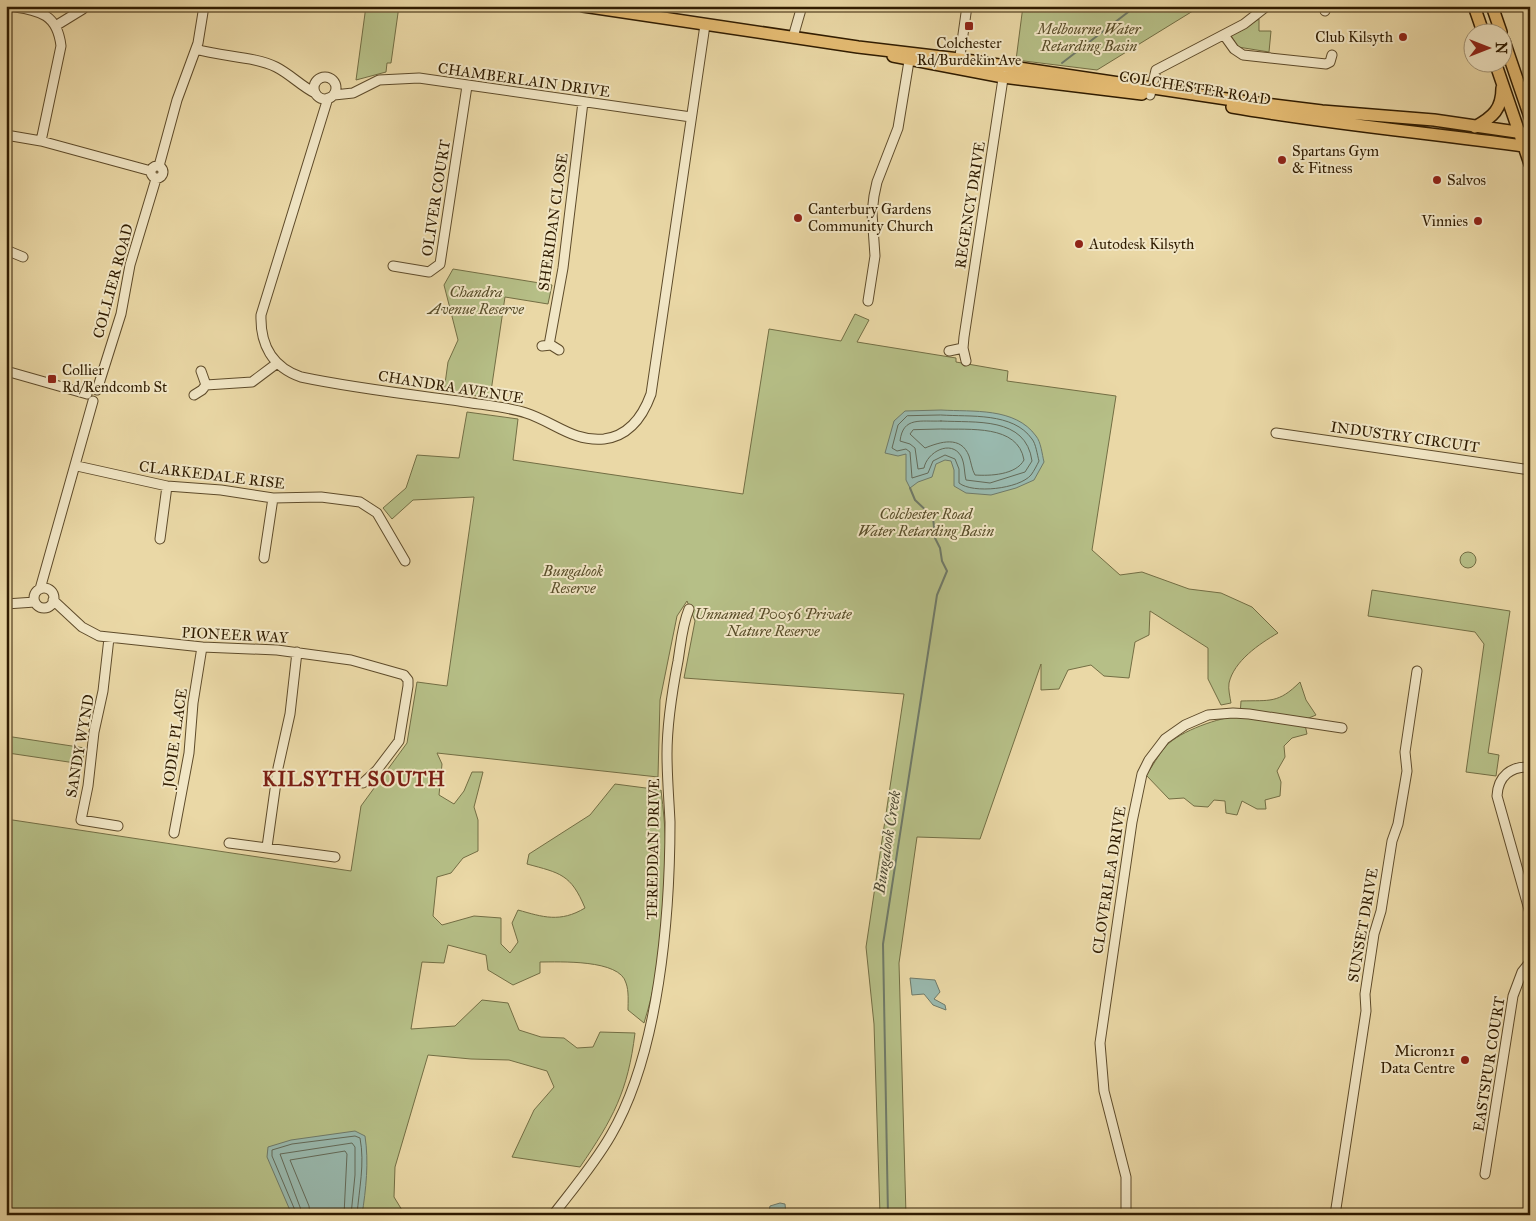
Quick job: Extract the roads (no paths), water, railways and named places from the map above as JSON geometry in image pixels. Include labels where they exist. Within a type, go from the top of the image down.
[{"type":"main road","name":"COLCHESTER ROAD","points":[[583,6],[858,47],[1004,72],[1151,91],[1322,111],[1392,116],[1524,133]]},
{"type":"main road","points":[[1474,6],[1480,22]]},
{"type":"main road","points":[[1492,6],[1498,22]]},
{"type":"main road","points":[[1514,70],[1530,117]]},
{"type":"main road","points":[[1498,72],[1524,133],[1530,164]]},
{"type":"main road","points":[[1476,127],[1496,114],[1502,96],[1502,82]]},
{"type":"main road","points":[[1521,90],[1530,106]]},
{"type":"main road","name":"COLCHESTER ROAD","points":[[1151,91],[1284,116],[1394,128],[1527,146]]},
{"type":"street","points":[[9,6],[34,10],[47,16],[57,25],[61,46],[41,141]]},
{"type":"street","name":"COLLIER ROAD","points":[[90,398],[92,390],[96,390],[121,314],[130,265],[178,100],[196,49],[204,6]]},
{"type":"street","points":[[793,37],[802,6]]},
{"type":"street","points":[[958,64],[967,6]]},
{"type":"street","points":[[1151,91],[1156,70],[1244,24],[1267,6]]},
{"type":"street","points":[[57,25],[83,9]]},
{"type":"street","name":"CHANDRA AVENUE","points":[[276,364],[291,374],[310,379],[526,413],[569,435],[580,438],[603,439],[614,437],[624,431],[645,412],[651,394],[706,25]]},
{"type":"street","points":[[1224,35],[1234,49],[1243,54],[1330,59]]},
{"type":"street","points":[[196,49],[217,56],[261,61],[276,66],[304,87],[324,96]]},
{"type":"street","points":[[868,301],[875,256],[874,196],[877,182],[898,128],[909,56]]},
{"type":"street","name":"REGENCY DRIVE","points":[[966,361],[963,348],[1004,72]]},
{"type":"street","points":[[291,76],[307,81],[328,77],[336,84],[356,90]]},
{"type":"street","name":"CHAMBERLAIN DRIVE","points":[[324,96],[346,94],[379,80],[418,78],[691,117]]},
{"type":"street","points":[[206,384],[252,382],[276,364],[262,338],[262,314],[318,130],[324,96],[318,79]]},
{"type":"street","points":[[324,96],[336,84]]},
{"type":"street","name":"OLIVER COURT","points":[[393,266],[429,272],[438,267],[441,261],[467,86]]},
{"type":"street","name":"SHERIDAN CLOSE","points":[[558,350],[546,345],[563,268],[583,102]]},
{"type":"street","points":[[6,135],[41,141],[156,172]]},
{"type":"street","points":[[6,250],[23,257]]},
{"type":"street","points":[[950,351],[963,348]]},
{"type":"street","points":[[6,371],[90,398],[76,466],[39,594],[41,608],[51,603]]},
{"type":"street","points":[[201,372],[206,384]]},
{"type":"street","points":[[194,395],[202,390],[206,384]]},
{"type":"street","name":"INDUSTRY CIRCUIT","points":[[1276,432],[1530,470]]},
{"type":"street","name":"CLARKEDALE RISE","points":[[76,466],[167,486],[221,490],[273,498],[320,497],[360,502],[378,513],[405,561]]},
{"type":"street","points":[[160,539],[167,486]]},
{"type":"street","points":[[264,558],[273,498]]},
{"type":"street","name":"PIONEER WAY","points":[[39,594],[51,592],[51,603],[93,634],[109,638],[202,647],[297,652],[351,660],[404,675],[408,680],[408,686],[399,742],[378,770],[362,783]]},
{"type":"street","points":[[6,604],[20,603],[39,594]]},
{"type":"street","name":"TEREDDAN DRIVE","points":[[554,1215],[611,1135],[630,1093],[647,1037],[658,977],[667,907],[670,834],[667,754],[670,712],[682,630],[689,609]]},
{"type":"street","name":"SANDY WYND","points":[[109,638],[103,691],[94,732],[88,786],[81,820],[118,826]]},
{"type":"street","name":"JODIE PLACE","points":[[174,833],[189,753],[193,703],[202,647]]},
{"type":"street","points":[[267,846],[278,768],[290,714],[297,652]]},
{"type":"street","name":"SUNSET DRIVE","points":[[1335,1215],[1366,1011],[1365,994],[1374,934],[1381,911],[1392,841],[1398,824],[1407,771],[1405,752],[1417,670]]},
{"type":"street","name":"CLOVERLEA DRIVE","points":[[1126,1215],[1126,1177],[1104,1091],[1100,1043],[1133,813],[1142,774],[1148,760],[1165,739],[1185,724],[1208,715],[1249,714],[1342,728]]},
{"type":"street","points":[[1530,767],[1511,770],[1501,778],[1498,796],[1530,913]]},
{"type":"street","points":[[229,843],[267,846],[335,857]]},
{"type":"street","name":"EASTSPUR COURT","points":[[1485,1174],[1514,996],[1522,972],[1530,962]]},
{"type":"water","points":[[941,410],[993,413],[1017,420],[1027,427],[1038,439],[1044,462],[1034,480],[1016,488],[991,495],[966,493],[954,486],[954,470],[951,461],[945,460],[936,464],[932,477],[918,482],[910,488],[906,480],[906,454],[898,456],[885,453],[894,421],[905,411]]},
{"type":"water","points":[[910,978],[935,980],[940,992],[934,999],[945,1005],[946,1010],[933,1005],[924,994],[912,995]]},
{"type":"water","points":[[355,1131],[365,1136],[367,1156],[362,1215],[292,1215],[267,1157],[268,1147],[291,1140]]},
{"type":"water","points":[[780,1203],[785,1204],[786,1215],[772,1214],[769,1211],[770,1206]]},
{"type":"waterway","name":"Bungalook Creek","points":[[1062,63],[1136,6]]},
{"type":"waterway","name":"Bungalook Creek","points":[[888,1215],[883,944],[937,595],[947,571],[935,538],[933,517],[915,500],[910,488]]},
{"type":"place","name":"Colchester Rd/Burdekin Ave","points":[[969,26]]},
{"type":"place","name":"Club Kilsyth","points":[[1403,37]]},
{"type":"place","name":"Spartans Gym & Fitness","points":[[1282,160]]},
{"type":"place","name":"Salvos","points":[[1437,180]]},
{"type":"place","name":"Canterbury Gardens Community Church","points":[[798,218]]},
{"type":"place","name":"Vinnies","points":[[1478,221]]},
{"type":"place","name":"Autodesk Kilsyth","points":[[1079,244]]},
{"type":"place","name":"Collier Rd/Rendcomb St","points":[[52,379]]},
{"type":"place","name":"Micron21 Data Centre","points":[[1465,1060]]},
{"type":"district","name":"KILSYTH SOUTH","points":[[354,779]]},
{"type":"park label","name":"Melbourne Water Retarding Basin","points":[[1089,38]]},
{"type":"park label","name":"Chandra Avenue Reserve","points":[[476,300]]},
{"type":"park label","name":"Colchester Road Water Retarding Basin","points":[[926,522]]},
{"type":"park label","name":"Bungalook Reserve","points":[[573,580]]},
{"type":"park label","name":"Unnamed P0056 Private Nature Reserve","points":[[773,622]]}]
